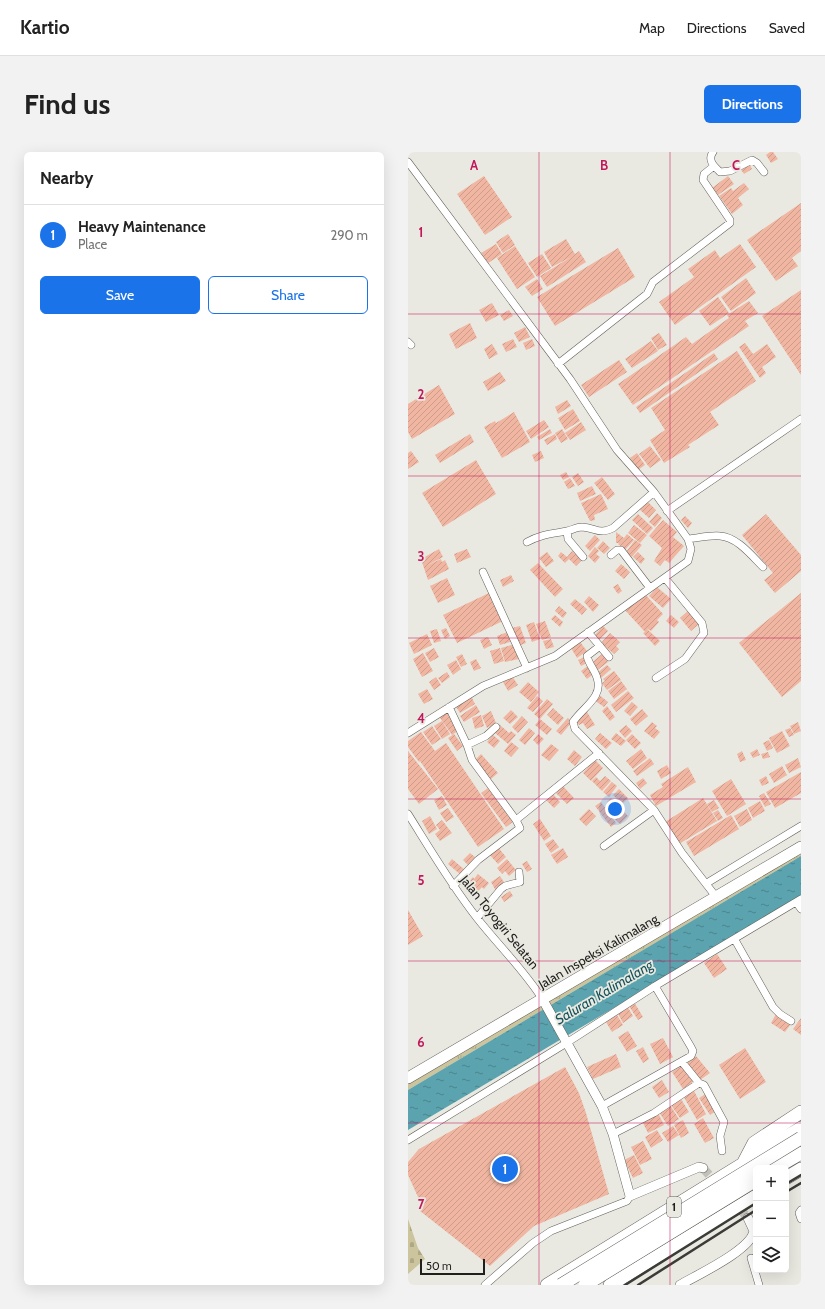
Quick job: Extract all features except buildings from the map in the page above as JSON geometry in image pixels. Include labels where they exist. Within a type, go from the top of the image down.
[{"type":"highway","points":[[743,1164],[754,1143],[801,1112]]},
{"type":"highway","name":"1","points":[[547,1285],[801,1128]]},
{"type":"highway","name":"1","points":[[561,1285],[801,1138]]},
{"type":"highway","points":[[780,1165],[801,1152]]},
{"type":"highway","points":[[789,1176],[801,1169]]},
{"type":"highway","name":"1","points":[[585,1285],[753,1182]]},
{"type":"highway","points":[[610,1285],[753,1198]]},
{"type":"main road","name":"Jalan Inspeksi Kalimalang","points":[[408,1078],[532,1006],[545,1004],[553,993],[717,898],[801,847]]},
{"type":"street","points":[[713,152],[710,157],[714,166],[720,172],[730,171],[752,160],[764,172]]},
{"type":"street","points":[[408,162],[558,364],[617,450],[654,492],[688,539],[691,548],[688,561],[555,656],[483,686],[408,733]]},
{"type":"street","points":[[558,364],[646,294],[653,282],[730,223],[730,220],[702,180],[704,174],[714,166]]},
{"type":"street","points":[[667,511],[801,419]]},
{"type":"street","points":[[527,542],[542,535],[584,527],[601,532],[606,531],[613,528],[654,492]]},
{"type":"street","points":[[567,531],[568,539],[583,557]]},
{"type":"street","points":[[688,539],[720,536],[730,539],[740,544],[762,567]]},
{"type":"street","points":[[611,555],[617,550],[621,550],[650,588]]},
{"type":"street","points":[[483,572],[527,668]]},
{"type":"street","points":[[656,678],[685,659],[704,633],[702,623],[664,578]]},
{"type":"street","points":[[588,632],[609,657]]},
{"type":"street","points":[[600,646],[587,656],[589,665],[597,676],[599,686],[598,690],[593,700],[578,714],[573,722],[575,728],[654,810],[682,853],[707,883],[717,898]]},
{"type":"street","points":[[449,707],[467,745],[472,760],[520,826],[519,829],[478,860],[454,886]]},
{"type":"street","points":[[467,745],[486,736],[496,727]]},
{"type":"street","points":[[516,820],[599,753]]},
{"type":"street","points":[[604,846],[654,810]]},
{"type":"street","name":"Jalan Toyogiri Selatan","points":[[408,814],[454,886],[478,918],[534,985],[568,1042],[602,1106],[613,1134],[630,1196]]},
{"type":"street","points":[[707,883],[801,826]]},
{"type":"street","points":[[478,918],[501,889],[505,886],[520,882],[519,872]]},
{"type":"street","points":[[408,1140],[568,1042],[655,986],[799,901],[801,909]]},
{"type":"street","points":[[735,940],[774,1007],[780,1014],[791,1021]]},
{"type":"street","points":[[602,1106],[691,1056],[693,1051],[691,1047],[655,986]]},
{"type":"street","points":[[682,1062],[698,1083],[704,1085],[724,1122],[720,1136],[722,1151]]},
{"type":"street","points":[[613,1134],[654,1113],[698,1083]]},
{"type":"street","points":[[485,1285],[533,1243],[551,1231],[627,1201],[630,1196],[699,1167],[703,1168]]},
{"type":"street","points":[[801,1210],[799,1213],[801,1219]]},
{"type":"street","points":[[680,1285],[729,1256],[749,1242],[754,1232],[748,1218]]},
{"type":"street","points":[[751,1258],[759,1285]]},
{"type":"green space","points":[[801,847],[801,856],[408,1090],[408,1078],[547,1002]]},
{"type":"green space","points":[[408,1219],[418,1248],[425,1259],[408,1274]]},
{"type":"water","name":"Saluran Kalimalang","points":[[801,856],[801,897],[408,1130],[408,1090]]},
{"type":"tunnel","points":[[703,1168],[748,1218]]},
{"type":"railway","points":[[789,1182],[801,1175]]},
{"type":"railway","points":[[789,1190],[801,1183]]},
{"type":"railway","points":[[625,1285],[753,1205]]},
{"type":"railway","points":[[638,1285],[753,1212]]},
{"type":"place","name":"Heavy Maintenance","points":[[505,1169]]}]
